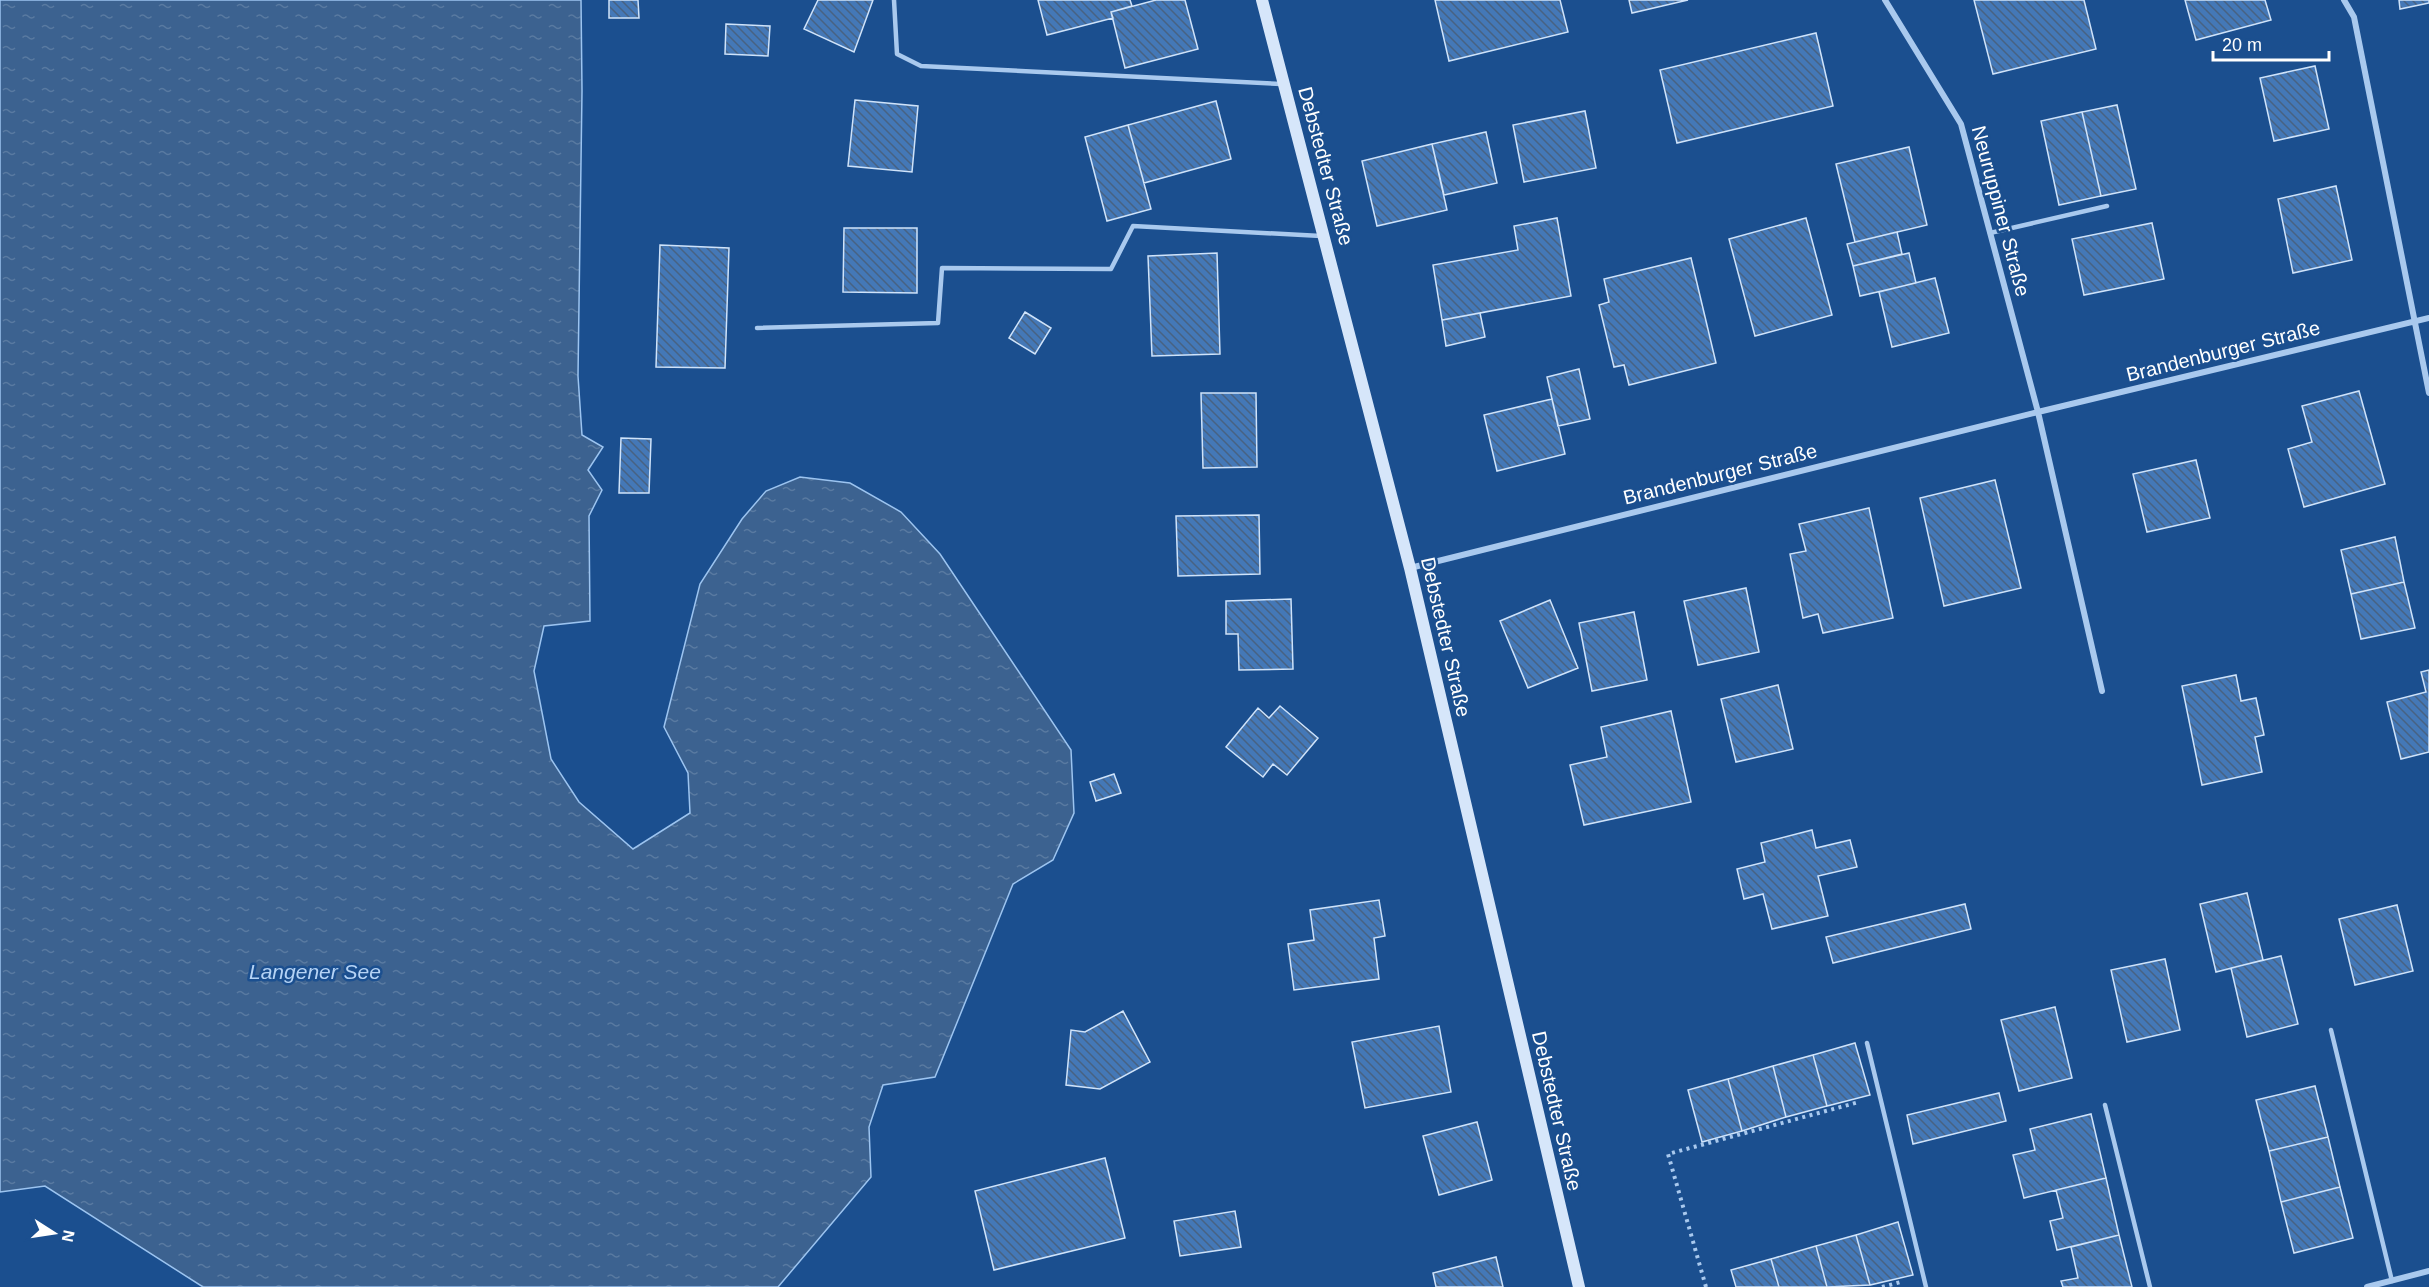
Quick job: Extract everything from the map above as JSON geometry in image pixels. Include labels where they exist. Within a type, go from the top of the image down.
[{"type":"main road","name":"Debstedter Straße","points":[[1262,0],[1410,568],[1579,1287]]},
{"type":"street","name":"Neuruppiner Straße","points":[[1885,0],[1961,124],[2038,412]]},
{"type":"street","points":[[2344,0],[2354,17],[2429,393]]},
{"type":"street","name":"Brandenburger Straße","points":[[1410,568],[2038,412],[2429,318]]},
{"type":"street","points":[[2038,412],[2102,692]]},
{"type":"street","points":[[2367,1287],[2429,1271]]},
{"type":"lane","points":[[894,0],[897,54],[921,66],[1284,84]]},
{"type":"lane","points":[[1990,233],[2107,206]]},
{"type":"lane","points":[[757,328],[938,323],[942,268],[1111,269],[1133,226],[1324,236]]},
{"type":"lane","points":[[2331,1030],[2392,1281]]},
{"type":"lane","points":[[1866,1043],[1926,1287]]},
{"type":"lane","points":[[2105,1105],[2150,1287]]},
{"type":"path","points":[[1706,1287],[1668,1154],[1880,1096]]},
{"type":"water","name":"Langener See","points":[[0,0],[581,0],[578,376],[582,435],[603,447],[588,470],[602,490],[589,516],[590,621],[544,626],[534,671],[551,759],[579,802],[633,849],[690,813],[688,773],[664,727],[700,584],[742,519],[766,491],[800,477],[850,483],[901,512],[940,554],[1071,750],[1074,813],[1053,860],[1013,884],[935,1077],[883,1085],[869,1127],[871,1177],[778,1287],[203,1287],[45,1186],[0,1192]]},
{"type":"building","points":[[609,0],[638,0],[639,18],[609,18]]},
{"type":"building","points":[[818,0],[873,0],[854,52],[804,29]]},
{"type":"building","points":[[1038,0],[1130,0],[1132,6],[1111,12],[1113,18],[1047,35]]},
{"type":"building","points":[[1156,0],[1185,0],[1198,49],[1125,68],[1111,12]]},
{"type":"building","points":[[1435,0],[1560,0],[1568,32],[1449,61]]},
{"type":"building","points":[[1629,0],[1688,0],[1632,13]]},
{"type":"building","points":[[1974,0],[2084,0],[2096,49],[1993,74]]},
{"type":"building","points":[[2185,0],[2265,0],[2271,20],[2196,40]]},
{"type":"building","points":[[2399,0],[2429,0],[2429,3],[2400,9]]},
{"type":"building","points":[[726,24],[770,26],[768,56],[725,54]]},
{"type":"building","points":[[1816,33],[1833,106],[1677,143],[1660,70]]},
{"type":"building","points":[[2315,66],[2329,129],[2274,141],[2260,78]]},
{"type":"building","points":[[855,100],[918,106],[912,172],[848,166]]},
{"type":"building","points":[[1216,101],[1231,159],[1144,183],[1128,125]]},
{"type":"building","points":[[2117,105],[2136,189],[2101,196],[2082,112]]},
{"type":"building","points":[[1585,111],[1596,168],[1524,182],[1513,125]]},
{"type":"building","points":[[2082,112],[2101,196],[2059,205],[2041,121]]},
{"type":"building","points":[[1128,125],[1151,209],[1107,221],[1085,137]]},
{"type":"building","points":[[1486,132],[1497,183],[1444,195],[1432,144]]},
{"type":"building","points":[[1432,144],[1447,210],[1377,226],[1362,161]]},
{"type":"building","points":[[1909,147],[1927,225],[1855,242],[1836,164]]},
{"type":"building","points":[[2336,186],[2352,260],[2293,273],[2278,199]]},
{"type":"building","points":[[1557,218],[1571,296],[1442,320],[1433,265],[1518,250],[1514,226]]},
{"type":"building","points":[[1806,218],[1832,315],[1755,336],[1729,239]]},
{"type":"building","points":[[2152,223],[2164,279],[2084,295],[2072,239]]},
{"type":"building","points":[[844,228],[917,228],[917,293],[843,292]]},
{"type":"building","points":[[1897,232],[1902,254],[1853,266],[1847,244]]},
{"type":"building","points":[[660,245],[729,248],[725,368],[656,367]]},
{"type":"building","points":[[1217,253],[1220,354],[1152,356],[1148,256]]},
{"type":"building","points":[[1909,253],[1916,283],[1860,296],[1853,266]]},
{"type":"building","points":[[1691,258],[1716,363],[1629,385],[1624,365],[1614,367],[1599,305],[1609,302],[1604,279]]},
{"type":"building","points":[[1935,278],[1949,333],[1892,347],[1879,292]]},
{"type":"building","points":[[1025,312],[1051,328],[1035,354],[1009,338]]},
{"type":"building","points":[[1480,313],[1485,337],[1446,346],[1442,320]]},
{"type":"building","points":[[1579,369],[1590,419],[1558,426],[1547,377]]},
{"type":"building","points":[[2359,391],[2385,484],[2304,507],[2288,449],[2312,442],[2302,406]]},
{"type":"building","points":[[1201,393],[1256,393],[1257,467],[1203,468]]},
{"type":"building","points":[[1552,399],[1565,454],[1497,471],[1484,415]]},
{"type":"building","points":[[621,438],[651,439],[649,493],[619,493]]},
{"type":"building","points":[[2196,460],[2210,518],[2147,532],[2133,474]]},
{"type":"building","points":[[1995,480],[2021,588],[1944,606],[1920,498]]},
{"type":"building","points":[[1869,508],[1893,618],[1823,633],[1818,614],[1803,618],[1790,554],[1806,551],[1799,524]]},
{"type":"building","points":[[1259,515],[1260,574],[1178,576],[1176,516]]},
{"type":"building","points":[[2395,537],[2404,582],[2351,594],[2341,550]]},
{"type":"building","points":[[2404,582],[2415,628],[2361,639],[2351,594]]},
{"type":"building","points":[[1746,588],[1759,652],[1698,665],[1684,601]]},
{"type":"building","points":[[1291,599],[1293,669],[1239,670],[1238,634],[1226,634],[1226,601]]},
{"type":"building","points":[[1550,600],[1578,668],[1528,688],[1500,621]]},
{"type":"building","points":[[1634,612],[1647,680],[1592,691],[1579,623]]},
{"type":"building","points":[[2429,670],[2429,752],[2401,759],[2387,702],[2426,692],[2421,672]]},
{"type":"building","points":[[2236,675],[2241,701],[2256,698],[2264,735],[2255,737],[2262,772],[2202,785],[2182,686]]},
{"type":"building","points":[[1778,685],[1793,749],[1736,762],[1721,699]]},
{"type":"building","points":[[1280,706],[1318,738],[1287,775],[1273,764],[1263,777],[1226,747],[1258,708],[1269,718]]},
{"type":"building","points":[[1671,711],[1691,802],[1584,825],[1570,765],[1607,757],[1601,727]]},
{"type":"building","points":[[1114,774],[1121,793],[1096,801],[1090,782]]},
{"type":"building","points":[[1812,830],[1816,848],[1850,840],[1857,867],[1818,876],[1828,916],[1772,929],[1763,894],[1744,899],[1737,869],[1765,862],[1761,843]]},
{"type":"building","points":[[2247,893],[2263,960],[2216,972],[2200,904]]},
{"type":"building","points":[[1379,900],[1385,936],[1374,938],[1379,979],[1294,990],[1288,944],[1314,940],[1310,910]]},
{"type":"building","points":[[1965,904],[1971,929],[1833,963],[1826,937]]},
{"type":"building","points":[[2397,905],[2413,971],[2355,985],[2339,919]]},
{"type":"building","points":[[2281,956],[2298,1024],[2247,1037],[2231,968]]},
{"type":"building","points":[[2165,959],[2180,1030],[2127,1042],[2111,970]]},
{"type":"building","points":[[2055,1007],[2072,1078],[2019,1091],[2001,1020]]},
{"type":"building","points":[[1123,1011],[1150,1062],[1100,1089],[1066,1085],[1071,1030],[1085,1032]]},
{"type":"building","points":[[1439,1026],[1451,1092],[1365,1108],[1352,1042]]},
{"type":"building","points":[[1855,1043],[1870,1095],[1827,1106],[1813,1055]]},
{"type":"building","points":[[1813,1055],[1827,1106],[1786,1117],[1773,1066]]},
{"type":"building","points":[[1773,1066],[1786,1117],[1742,1131],[1728,1079]]},
{"type":"building","points":[[1728,1079],[1742,1131],[1702,1142],[1688,1090]]},
{"type":"building","points":[[2315,1086],[2328,1137],[2269,1151],[2256,1100]]},
{"type":"building","points":[[1999,1093],[2006,1121],[1913,1144],[1907,1115]]},
{"type":"building","points":[[2091,1114],[2106,1178],[2024,1198],[2013,1155],[2035,1150],[2030,1129]]},
{"type":"building","points":[[1477,1122],[1492,1180],[1439,1195],[1423,1136]]},
{"type":"building","points":[[2328,1137],[2340,1187],[2281,1202],[2269,1151]]},
{"type":"building","points":[[1105,1158],[1125,1238],[994,1270],[975,1191]]},
{"type":"building","points":[[2106,1178],[2119,1235],[2057,1250],[2050,1221],[2063,1218],[2056,1190]]},
{"type":"building","points":[[2340,1187],[2353,1238],[2294,1253],[2281,1202]]},
{"type":"building","points":[[1235,1211],[1241,1247],[1180,1256],[1174,1221]]},
{"type":"building","points":[[1898,1222],[1913,1275],[1870,1285],[1856,1235]]},
{"type":"building","points":[[1856,1235],[1870,1285],[1827,1287],[1816,1246]]},
{"type":"building","points":[[2119,1235],[2132,1287],[2063,1287],[2061,1281],[2078,1278],[2071,1247]]},
{"type":"building","points":[[1816,1246],[1827,1287],[1779,1287],[1771,1259]]},
{"type":"building","points":[[1496,1257],[1503,1287],[1436,1287],[1433,1273]]},
{"type":"building","points":[[1771,1259],[1779,1287],[1736,1287],[1731,1270]]}]
